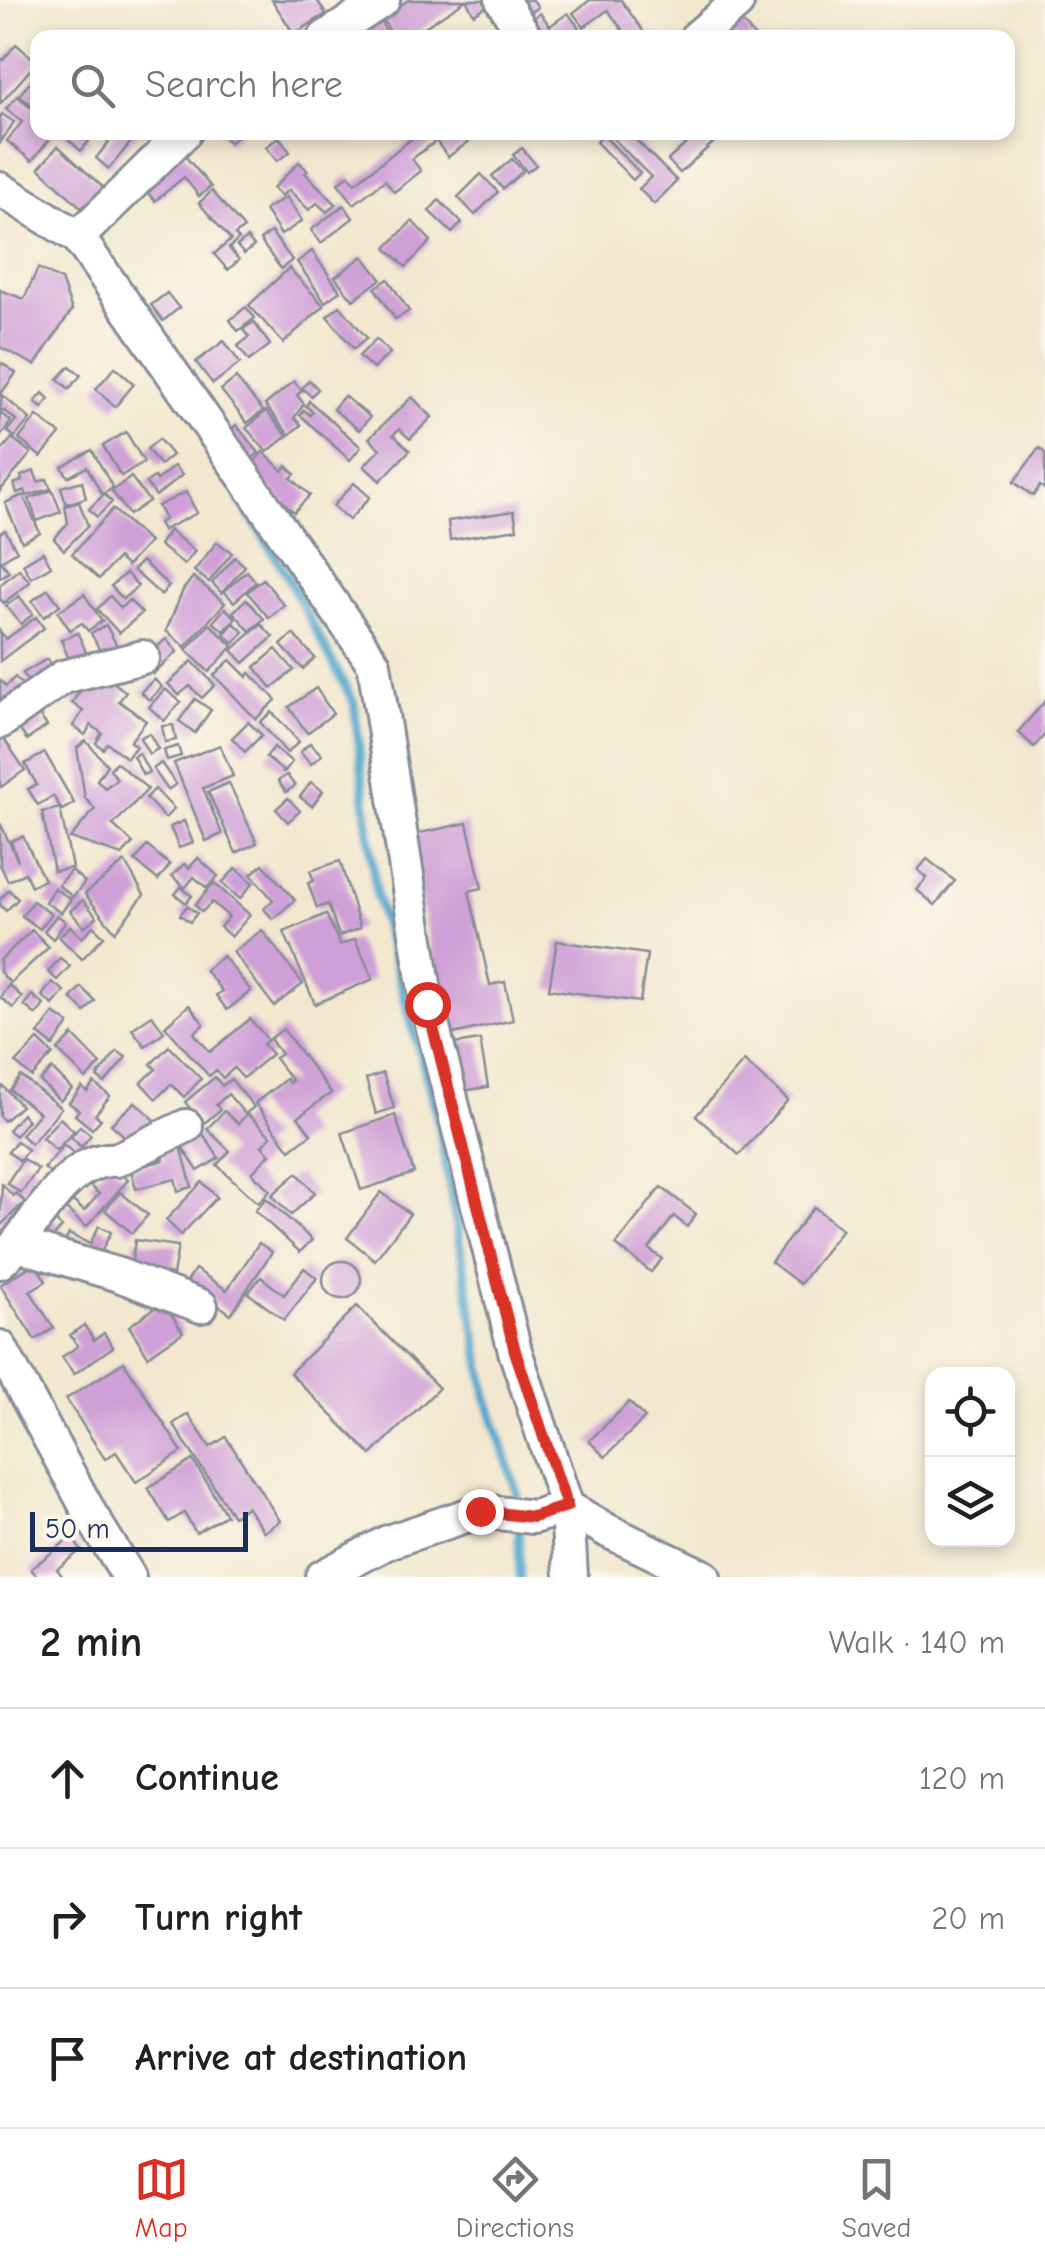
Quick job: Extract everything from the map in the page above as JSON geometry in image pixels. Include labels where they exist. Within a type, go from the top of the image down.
[{"type":"street","points":[[338,30],[384,0]]},
{"type":"street","points":[[502,0],[521,30]]},
{"type":"street","points":[[705,30],[737,3]]},
{"type":"street","points":[[78,236],[177,140]]},
{"type":"street","points":[[0,189],[78,236],[374,664],[427,1004],[515,1351],[567,1506],[571,1577]]},
{"type":"street","points":[[0,722],[63,678],[143,657]]},
{"type":"street","points":[[186,1126],[116,1160],[105,1159],[76,1170],[9,1253],[119,1275],[201,1306]]},
{"type":"street","points":[[0,1347],[129,1577]]},
{"type":"street","points":[[322,1577],[388,1542],[480,1511],[533,1517],[567,1506],[608,1531],[704,1577]]},
{"type":"building","points":[[272,0],[317,0],[326,14],[300,30],[291,30]]},
{"type":"building","points":[[409,0],[466,0],[420,30],[389,30],[381,17]]},
{"type":"building","points":[[466,0],[484,0],[487,6],[474,14]]},
{"type":"building","points":[[511,0],[533,0],[538,7],[525,18]]},
{"type":"building","points":[[590,0],[621,0],[642,30],[622,30],[608,10],[584,27],[573,13]]},
{"type":"building","points":[[540,13],[550,26],[568,13],[580,30],[534,30],[528,22]]},
{"type":"building","points":[[376,14],[385,30],[351,30]]},
{"type":"building","points":[[738,18],[749,30],[724,30]]},
{"type":"building","points":[[16,44],[30,56],[30,70],[0,104],[0,58],[3,60]]},
{"type":"building","points":[[30,82],[30,104],[19,95]]},
{"type":"building","points":[[17,96],[30,107],[30,140],[49,140],[32,161],[7,141],[22,122],[6,109]]},
{"type":"building","points":[[2,114],[14,122],[0,143],[0,117]]},
{"type":"building","points":[[69,140],[89,140],[81,151]]},
{"type":"building","points":[[111,140],[133,140],[109,169],[96,158]]},
{"type":"building","points":[[281,140],[290,152],[277,161],[266,147]]},
{"type":"building","points":[[410,140],[471,140],[448,157],[436,141],[412,159],[421,171],[394,192],[385,180],[354,204],[338,183],[349,175],[355,183]]},
{"type":"building","points":[[608,140],[640,173],[633,180],[596,142]]},
{"type":"building","points":[[615,140],[636,140],[677,181],[654,204],[639,189],[651,177]]},
{"type":"building","points":[[690,140],[713,143],[680,173],[668,160]]},
{"type":"building","points":[[58,146],[107,191],[87,213],[39,168]]},
{"type":"building","points":[[522,148],[536,165],[527,172],[513,155]]},
{"type":"building","points":[[181,151],[211,187],[199,196],[184,177],[155,201],[141,185]]},
{"type":"building","points":[[512,159],[523,171],[503,189],[492,176]]},
{"type":"building","points":[[299,162],[336,204],[327,212],[317,203],[309,210],[289,190],[281,196],[273,188]]},
{"type":"building","points":[[481,174],[498,192],[475,215],[458,197]]},
{"type":"building","points":[[212,191],[244,228],[229,248],[239,260],[228,270],[214,254],[231,240],[199,203]]},
{"type":"building","points":[[286,197],[302,221],[281,235],[265,210]]},
{"type":"building","points":[[439,200],[462,223],[452,233],[429,211]]},
{"type":"building","points":[[344,205],[353,218],[321,243],[311,230]]},
{"type":"building","points":[[412,221],[431,241],[406,267],[386,248]]},
{"type":"building","points":[[271,232],[292,260],[281,269],[260,240]]},
{"type":"building","points":[[247,238],[254,246],[244,254],[237,246]]},
{"type":"building","points":[[312,251],[340,291],[325,302],[297,262]]},
{"type":"building","points":[[363,256],[381,279],[353,300],[335,277]]},
{"type":"building","points":[[38,268],[61,280],[72,310],[35,365],[0,347],[0,290],[24,299]]},
{"type":"building","points":[[289,268],[324,306],[283,343],[249,305]]},
{"type":"building","points":[[388,279],[409,311],[395,319],[375,288]]},
{"type":"building","points":[[167,293],[179,308],[163,321],[151,305]]},
{"type":"building","points":[[340,306],[367,338],[354,349],[327,316]]},
{"type":"building","points":[[246,307],[255,318],[238,331],[230,320]]},
{"type":"building","points":[[254,322],[270,345],[249,361],[238,346],[249,337],[243,329]]},
{"type":"building","points":[[376,339],[390,353],[373,369],[359,356]]},
{"type":"building","points":[[224,341],[240,363],[213,384],[196,362]]},
{"type":"building","points":[[2,363],[16,373],[0,395],[0,367]]},
{"type":"building","points":[[70,366],[81,375],[69,389],[58,379]]},
{"type":"building","points":[[115,367],[134,384],[115,407],[96,389]]},
{"type":"building","points":[[236,378],[263,411],[247,423],[221,390]]},
{"type":"building","points":[[309,380],[318,389],[311,396],[302,388]]},
{"type":"building","points":[[294,381],[302,391],[297,395],[304,404],[294,418],[301,425],[289,435],[265,405]]},
{"type":"building","points":[[43,393],[49,399],[42,408],[35,402]]},
{"type":"building","points":[[2,395],[30,419],[15,437],[7,431],[16,420],[3,410],[0,412]]},
{"type":"building","points":[[344,396],[370,417],[359,430],[333,409]]},
{"type":"building","points":[[412,397],[432,417],[410,439],[399,429],[393,435],[410,450],[380,481],[364,466],[380,449],[369,438]]},
{"type":"building","points":[[309,401],[361,447],[350,460],[300,415],[304,410],[310,415],[313,412],[306,406]]},
{"type":"building","points":[[266,411],[287,436],[267,452],[246,428]]},
{"type":"building","points":[[0,413],[11,421],[0,437]]},
{"type":"building","points":[[37,416],[60,434],[41,457],[19,439]]},
{"type":"building","points":[[236,425],[259,453],[246,463],[224,435]]},
{"type":"building","points":[[126,432],[144,462],[121,476],[103,446]]},
{"type":"building","points":[[12,438],[31,453],[0,491],[0,453]]},
{"type":"building","points":[[159,439],[172,455],[160,465],[147,449]]},
{"type":"building","points":[[1039,448],[1045,453],[1045,489],[1040,486],[1033,496],[1014,482]]},
{"type":"building","points":[[92,450],[113,488],[102,494],[87,467],[68,477],[62,467]]},
{"type":"building","points":[[263,452],[283,471],[287,466],[295,474],[291,478],[310,495],[294,512],[248,469]]},
{"type":"building","points":[[174,466],[182,475],[156,496],[146,483],[154,477],[157,480]]},
{"type":"building","points":[[34,471],[38,482],[47,479],[51,489],[27,496],[25,490],[17,493],[14,484]]},
{"type":"building","points":[[131,477],[149,501],[129,515],[112,491]]},
{"type":"building","points":[[82,481],[86,498],[66,504],[61,487]]},
{"type":"building","points":[[354,483],[370,497],[349,520],[333,506]]},
{"type":"building","points":[[52,490],[61,512],[37,521],[29,499]]},
{"type":"building","points":[[186,492],[197,513],[163,530],[159,523],[165,519],[158,506]]},
{"type":"building","points":[[104,494],[112,502],[97,517],[89,509]]},
{"type":"building","points":[[23,495],[40,533],[22,542],[5,503]]},
{"type":"building","points":[[79,502],[88,526],[64,550],[54,539],[68,523],[65,506]]},
{"type":"building","points":[[113,509],[149,542],[127,566],[118,558],[99,579],[72,554]]},
{"type":"building","points":[[514,511],[517,529],[450,540],[448,521]]},
{"type":"building","points":[[5,530],[17,551],[1,561],[9,572],[0,578],[0,533]]},
{"type":"building","points":[[169,530],[195,551],[184,565],[159,545]]},
{"type":"building","points":[[217,542],[232,553],[209,582],[194,571]]},
{"type":"building","points":[[43,552],[51,566],[31,578],[23,564]]},
{"type":"building","points":[[235,557],[245,566],[222,593],[212,583]]},
{"type":"building","points":[[142,561],[169,586],[161,595],[133,570]]},
{"type":"building","points":[[19,569],[30,582],[4,603],[0,599],[0,585]]},
{"type":"building","points":[[247,571],[256,582],[234,602],[224,591]]},
{"type":"building","points":[[126,573],[138,586],[123,599],[111,586]]},
{"type":"building","points":[[193,577],[225,603],[185,647],[166,631],[183,590]]},
{"type":"building","points":[[263,579],[284,605],[269,618],[247,592]]},
{"type":"building","points":[[48,589],[60,605],[44,617],[32,601]]},
{"type":"building","points":[[84,594],[102,621],[88,631],[82,623],[70,630],[58,612]]},
{"type":"building","points":[[19,596],[33,614],[21,624],[6,606]]},
{"type":"building","points":[[110,596],[121,608],[129,600],[142,613],[119,633],[97,609]]},
{"type":"building","points":[[246,599],[264,619],[250,631],[233,612]]},
{"type":"building","points":[[225,608],[236,618],[224,631],[213,622]]},
{"type":"building","points":[[36,617],[44,628],[0,661],[0,631],[6,639]]},
{"type":"building","points":[[234,623],[244,632],[234,643],[224,634]]},
{"type":"building","points":[[210,624],[233,646],[209,672],[186,650]]},
{"type":"building","points":[[261,624],[273,637],[244,663],[232,650]]},
{"type":"building","points":[[106,625],[121,654],[106,662],[91,633]]},
{"type":"building","points":[[78,633],[90,662],[73,669],[61,640]]},
{"type":"building","points":[[293,634],[315,658],[303,669],[281,645]]},
{"type":"building","points":[[166,639],[177,652],[153,674],[141,661]]},
{"type":"building","points":[[276,649],[294,670],[272,688],[255,667]]},
{"type":"building","points":[[47,659],[57,677],[32,691],[23,673]]},
{"type":"building","points":[[230,660],[247,677],[250,673],[276,700],[256,719],[214,675]]},
{"type":"building","points":[[192,661],[215,685],[202,698],[190,686],[179,695],[168,684]]},
{"type":"building","points":[[90,676],[112,681],[126,692],[119,701],[146,721],[130,742],[136,746],[127,758],[107,743],[103,749],[96,743],[102,733],[91,725],[85,735],[73,726],[83,711],[72,703]]},
{"type":"building","points":[[15,677],[30,693],[0,705],[0,680],[6,686]]},
{"type":"building","points":[[154,679],[162,687],[149,700],[141,692]]},
{"type":"building","points":[[316,688],[333,714],[307,733],[289,707]]},
{"type":"building","points":[[165,689],[181,702],[164,721],[149,707]]},
{"type":"building","points":[[195,699],[211,710],[195,733],[179,721]]},
{"type":"building","points":[[1045,701],[1045,734],[1034,747],[1018,732]]},
{"type":"building","points":[[37,712],[47,726],[27,740],[17,726]]},
{"type":"building","points":[[272,712],[299,742],[287,753],[260,722]]},
{"type":"building","points":[[248,722],[262,735],[245,752],[232,738]]},
{"type":"building","points":[[173,725],[176,740],[165,742],[162,726]]},
{"type":"building","points":[[0,733],[25,770],[1,787],[0,785]]},
{"type":"building","points":[[149,733],[158,749],[149,754],[140,738]]},
{"type":"building","points":[[86,741],[107,765],[97,780],[105,788],[117,779],[110,769],[116,762],[148,789],[113,825],[133,843],[122,855],[70,838],[95,809],[85,798],[77,748]]},
{"type":"building","points":[[310,743],[322,755],[311,764],[300,752]]},
{"type":"building","points":[[220,745],[233,776],[203,788],[222,834],[206,841],[174,763]]},
{"type":"building","points":[[178,746],[181,756],[167,760],[164,750]]},
{"type":"building","points":[[274,747],[292,762],[284,772],[266,757]]},
{"type":"building","points":[[45,753],[74,803],[62,810],[53,796],[38,805],[28,789],[37,785],[25,764]]},
{"type":"building","points":[[139,753],[149,772],[143,775],[133,756]]},
{"type":"building","points":[[161,763],[176,784],[168,790],[153,769]]},
{"type":"building","points":[[287,775],[295,786],[286,792],[278,781]]},
{"type":"building","points":[[311,782],[323,791],[312,806],[300,797]]},
{"type":"building","points":[[229,783],[257,843],[236,853],[208,792]]},
{"type":"building","points":[[155,789],[174,809],[165,818],[146,798]]},
{"type":"building","points":[[288,798],[300,811],[288,822],[276,809]]},
{"type":"building","points":[[60,808],[72,868],[54,871],[42,812]]},
{"type":"building","points":[[184,821],[193,843],[179,848],[170,827]]},
{"type":"building","points":[[0,823],[18,861],[11,841],[23,836],[44,880],[31,886],[25,873],[8,881],[0,865]]},
{"type":"building","points":[[467,823],[482,888],[469,891],[490,985],[505,982],[513,1020],[449,1035],[406,836]]},
{"type":"building","points":[[147,846],[170,865],[158,880],[135,861]]},
{"type":"building","points":[[198,858],[218,876],[207,888],[194,877],[185,888],[172,876],[184,864],[189,868]]},
{"type":"building","points":[[927,859],[955,881],[935,905],[917,890],[927,878],[918,870]]},
{"type":"building","points":[[340,861],[360,928],[339,936],[328,904],[317,908],[308,883],[314,881],[310,871]]},
{"type":"building","points":[[125,862],[144,895],[115,932],[85,894]]},
{"type":"building","points":[[263,864],[295,900],[273,919],[264,909],[273,900],[251,874]]},
{"type":"building","points":[[236,868],[253,883],[240,899],[222,883]]},
{"type":"building","points":[[71,870],[85,882],[73,897],[58,885]]},
{"type":"building","points":[[214,883],[250,915],[231,937],[220,927],[229,917],[212,902],[202,912],[195,905]]},
{"type":"building","points":[[181,887],[192,896],[186,903],[175,894]]},
{"type":"building","points":[[54,888],[71,899],[61,913],[45,902]]},
{"type":"building","points":[[9,890],[18,899],[6,911],[0,899]]},
{"type":"building","points":[[83,900],[97,917],[84,927],[70,911]]},
{"type":"building","points":[[33,901],[51,914],[40,929],[22,916]]},
{"type":"building","points":[[187,906],[197,913],[190,922],[180,915]]},
{"type":"building","points":[[326,914],[340,945],[355,939],[373,979],[315,1004],[284,932]]},
{"type":"building","points":[[57,915],[66,922],[53,939],[44,931]]},
{"type":"building","points":[[70,926],[82,938],[93,926],[104,936],[82,959],[59,937]]},
{"type":"building","points":[[32,930],[49,947],[10,983],[0,972],[0,960]]},
{"type":"building","points":[[262,930],[303,984],[274,1006],[233,952]]},
{"type":"building","points":[[557,941],[647,954],[640,1002],[549,989]]},
{"type":"building","points":[[223,956],[251,991],[227,1010],[216,995],[222,991],[205,970]]},
{"type":"building","points":[[60,958],[70,966],[57,980],[48,972]]},
{"type":"building","points":[[52,982],[64,991],[53,1005],[42,996]]},
{"type":"building","points":[[9,985],[22,997],[13,1008],[0,997]]},
{"type":"building","points":[[81,987],[95,1001],[85,1012],[71,998]]},
{"type":"building","points":[[32,995],[44,1005],[36,1015],[24,1005]]},
{"type":"building","points":[[189,1005],[204,1024],[194,1033],[210,1052],[250,1019],[268,1040],[263,1044],[272,1054],[243,1078],[234,1068],[223,1078],[216,1070],[209,1076],[165,1026]]},
{"type":"building","points":[[54,1013],[69,1024],[53,1046],[38,1034]]},
{"type":"building","points":[[152,1015],[164,1032],[145,1046],[132,1029]]},
{"type":"building","points":[[283,1029],[331,1093],[298,1117],[311,1134],[290,1150],[255,1103],[286,1079],[292,1081],[275,1058],[281,1054],[270,1039]]},
{"type":"building","points":[[73,1035],[101,1064],[86,1079],[58,1050]]},
{"type":"building","points":[[38,1040],[53,1054],[32,1077],[16,1063]]},
{"type":"building","points":[[480,1040],[488,1087],[461,1091],[454,1044]]},
{"type":"building","points":[[169,1046],[201,1079],[184,1097],[171,1084],[156,1099],[141,1083],[156,1069],[151,1064]]},
{"type":"building","points":[[117,1051],[126,1057],[105,1083],[97,1077]]},
{"type":"building","points":[[744,1061],[788,1100],[739,1155],[696,1116]]},
{"type":"building","points":[[52,1069],[72,1089],[60,1101],[40,1081]]},
{"type":"building","points":[[383,1073],[394,1108],[376,1114],[366,1079]]},
{"type":"building","points":[[21,1076],[61,1108],[31,1144],[21,1135],[39,1113],[10,1090]]},
{"type":"building","points":[[215,1077],[222,1086],[231,1079],[254,1107],[245,1114],[228,1094],[216,1105],[220,1110],[203,1124],[185,1102]]},
{"type":"building","points":[[94,1083],[110,1096],[95,1115],[101,1119],[92,1129],[75,1115],[79,1110],[69,1103],[82,1087],[87,1092]]},
{"type":"building","points":[[3,1086],[21,1106],[4,1121],[0,1116]]},
{"type":"building","points":[[135,1102],[156,1121],[134,1145],[111,1124]]},
{"type":"building","points":[[224,1111],[238,1124],[247,1114],[271,1136],[262,1146],[270,1154],[252,1173],[270,1190],[258,1203],[217,1165],[230,1151],[207,1129]]},
{"type":"building","points":[[22,1114],[28,1120],[15,1136],[8,1130]]},
{"type":"building","points":[[395,1115],[414,1173],[361,1190],[342,1133]]},
{"type":"building","points":[[60,1118],[74,1131],[56,1150],[42,1138]]},
{"type":"building","points":[[80,1126],[91,1135],[81,1147],[71,1137]]},
{"type":"building","points":[[201,1131],[219,1158],[198,1171],[181,1145]]},
{"type":"building","points":[[17,1141],[28,1150],[19,1160],[8,1152]]},
{"type":"building","points":[[64,1145],[78,1157],[58,1180],[44,1168]]},
{"type":"building","points":[[181,1146],[192,1187],[178,1191],[175,1179],[136,1189],[131,1169],[164,1160],[162,1152]]},
{"type":"building","points":[[23,1159],[38,1169],[21,1193],[7,1183]]},
{"type":"building","points":[[109,1163],[128,1180],[86,1227],[66,1209],[73,1201],[84,1211],[99,1194],[89,1185]]},
{"type":"building","points":[[297,1173],[315,1193],[291,1215],[272,1195]]},
{"type":"building","points":[[202,1182],[217,1197],[181,1235],[166,1220]]},
{"type":"building","points":[[2,1184],[25,1202],[0,1226]]},
{"type":"building","points":[[661,1187],[696,1214],[687,1227],[674,1216],[649,1249],[662,1259],[651,1272],[616,1245]]},
{"type":"building","points":[[120,1192],[148,1215],[132,1233],[105,1210]]},
{"type":"building","points":[[381,1192],[410,1214],[375,1260],[347,1238]]},
{"type":"building","points":[[266,1198],[312,1240],[300,1252],[255,1211]]},
{"type":"building","points":[[814,1207],[842,1229],[800,1284],[771,1262]]},
{"type":"building","points":[[48,1215],[62,1227],[47,1244],[33,1232]]},
{"type":"building","points":[[99,1226],[111,1232],[102,1250],[118,1258],[63,1245],[69,1234],[90,1244]]},
{"type":"building","points":[[135,1240],[178,1246],[173,1275],[131,1268]]},
{"type":"building","points":[[259,1243],[272,1252],[231,1314],[186,1283],[195,1269],[227,1290]]},
{"type":"building","points":[[342,1261],[355,1267],[361,1280],[355,1293],[342,1299],[329,1293],[323,1280],[329,1267]]},
{"type":"building","points":[[35,1263],[46,1281],[30,1291],[54,1328],[35,1340],[0,1285]]},
{"type":"building","points":[[304,1268],[317,1278],[284,1320],[248,1293],[261,1277],[284,1295]]},
{"type":"building","points":[[163,1302],[183,1332],[148,1356],[129,1326]]},
{"type":"building","points":[[357,1306],[439,1388],[371,1455],[290,1373]]},
{"type":"building","points":[[84,1325],[94,1340],[104,1333],[113,1347],[74,1374],[62,1357],[78,1346],[70,1335]]},
{"type":"building","points":[[124,1362],[182,1452],[136,1482],[116,1452],[105,1459],[66,1399]]},
{"type":"building","points":[[629,1402],[645,1418],[605,1457],[589,1441]]},
{"type":"building","points":[[188,1414],[210,1447],[226,1437],[280,1521],[264,1532],[247,1507],[233,1516],[173,1424]]},
{"type":"building","points":[[193,1460],[226,1515],[196,1533],[184,1513],[169,1522],[148,1488]]},
{"type":"building","points":[[71,1537],[81,1550],[57,1569],[63,1577],[38,1577],[31,1569]]},
{"type":"waterway","points":[[240,498],[285,572],[354,703],[376,894],[436,1111],[488,1401],[517,1492],[520,1577]]},
{"type":"route","points":[[427,1004],[515,1351],[567,1506],[533,1517],[480,1511]]}]
